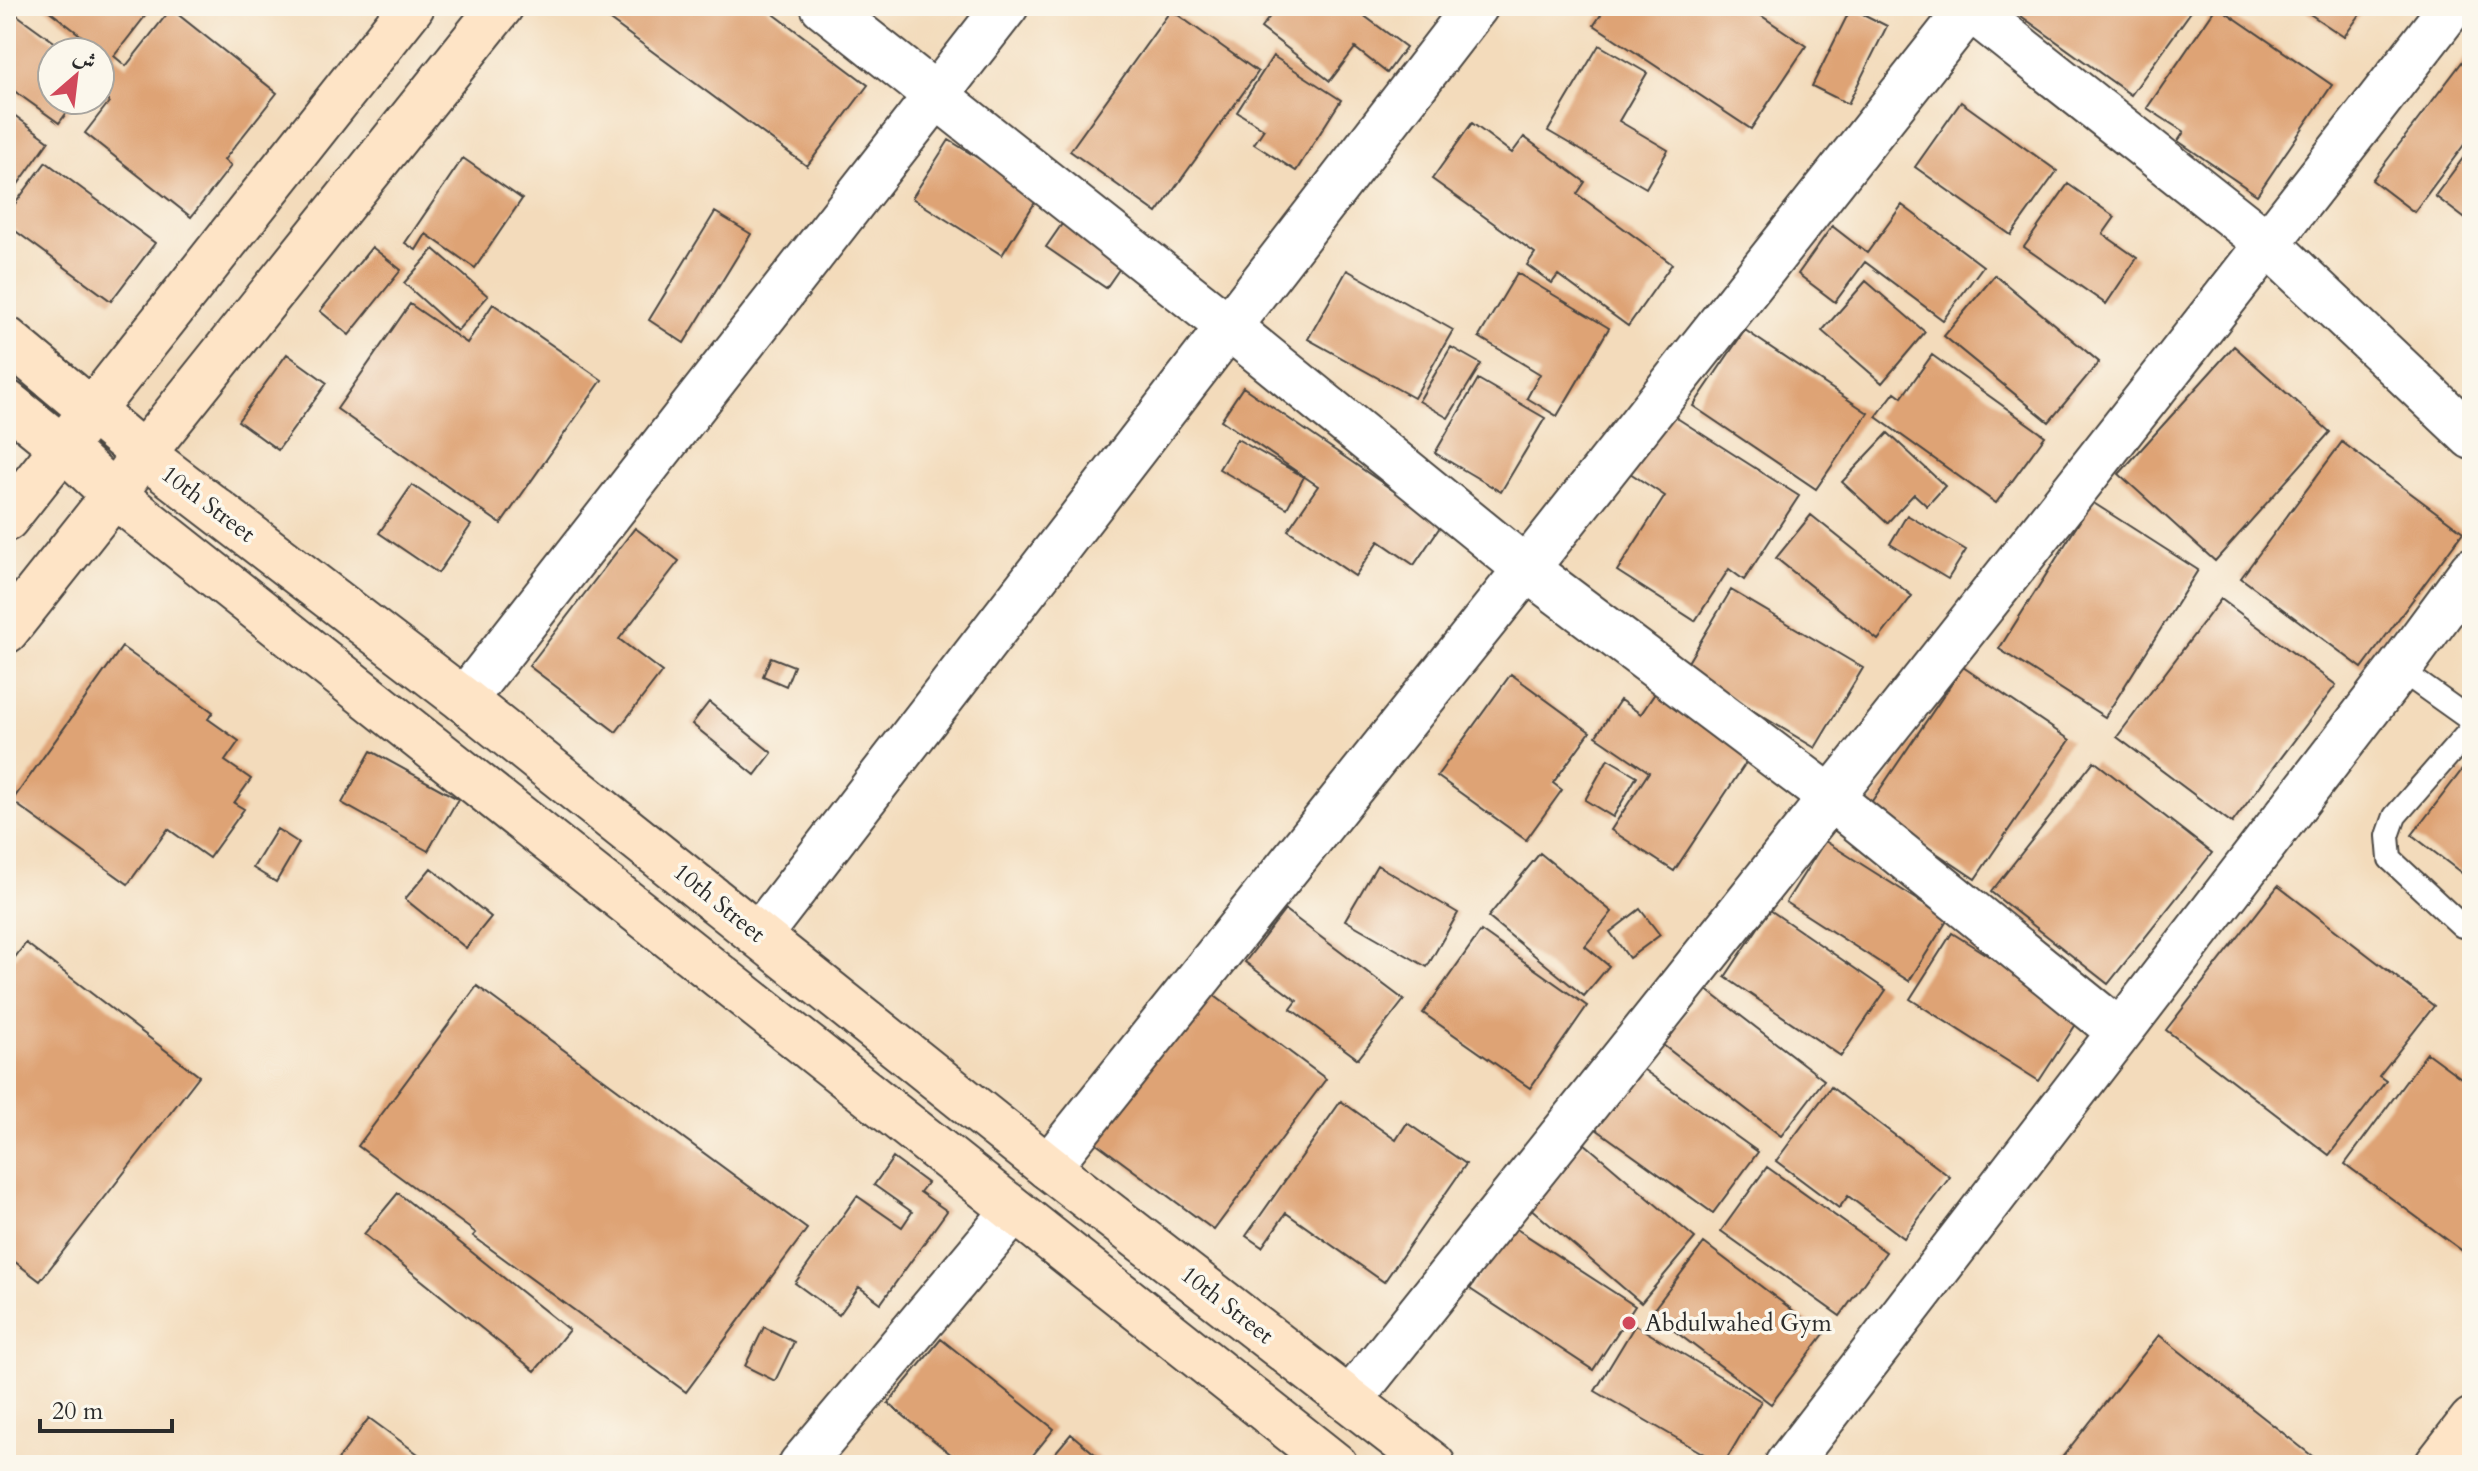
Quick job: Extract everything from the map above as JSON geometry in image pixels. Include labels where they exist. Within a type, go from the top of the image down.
[{"type":"street","points":[[6,519],[412,6]]},
{"type":"street","points":[[6,631],[143,454],[501,6]]},
{"type":"street","points":[[823,6],[1527,568],[1831,798],[2120,1032]]},
{"type":"street","points":[[464,700],[1006,6]]},
{"type":"street","points":[[759,935],[1476,6]]},
{"type":"street","points":[[1350,1400],[1831,798],[2452,6]]},
{"type":"street","points":[[1048,1167],[1527,568],[1969,7],[2268,244],[2472,437]]},
{"type":"street","name":"10th Street","points":[[6,339],[91,413],[464,700],[1048,1167],[1433,1465]]},
{"type":"street","name":"10th Street","points":[[6,402],[114,495],[1014,1211],[1319,1460]]},
{"type":"street","points":[[1787,1465],[2472,570]]},
{"type":"street","points":[[801,1465],[1014,1211]]},
{"type":"street","points":[[2437,1465],[2472,1420]]},
{"type":"lane","points":[[2399,669],[2472,721]]},
{"type":"lane","points":[[2462,926],[2390,859],[2388,836],[2395,816],[2472,728]]},
{"type":"building","points":[[43,6],[153,6],[116,53],[116,36],[82,36]]},
{"type":"building","points":[[591,6],[763,6],[868,85],[807,166]]},
{"type":"building","points":[[1278,6],[1351,6],[1406,47],[1387,73],[1355,48],[1330,81],[1261,28]]},
{"type":"building","points":[[1607,6],[1747,6],[1806,46],[1751,129],[1594,25]]},
{"type":"building","points":[[2007,6],[2195,6],[2131,95]]},
{"type":"building","points":[[2217,6],[2332,85],[2257,195],[2178,141],[2184,132],[2147,108]]},
{"type":"building","points":[[2298,6],[2366,6],[2344,37]]},
{"type":"building","points":[[6,7],[46,36],[36,36],[36,107],[6,85]]},
{"type":"building","points":[[1851,8],[1887,26],[1848,104],[1812,86]]},
{"type":"building","points":[[171,9],[277,93],[224,160],[231,166],[191,217],[85,133],[98,116],[116,116],[116,58],[126,66]]},
{"type":"building","points":[[1171,10],[1258,72],[1157,213],[1070,151]]},
{"type":"building","points":[[1599,45],[1647,73],[1619,121],[1668,150],[1646,188],[1548,131]]},
{"type":"building","points":[[2472,49],[2472,134],[2414,212],[2372,180]]},
{"type":"building","points":[[1273,56],[1341,100],[1296,171],[1254,144],[1264,129],[1237,112]]},
{"type":"building","points":[[1961,102],[2057,171],[2011,235],[1915,167]]},
{"type":"building","points":[[6,109],[49,141],[6,201]]},
{"type":"building","points":[[49,116],[64,116],[59,123]]},
{"type":"building","points":[[1472,123],[1512,153],[1524,137],[1585,182],[1577,194],[1672,264],[1628,326],[1558,275],[1552,283],[1527,265],[1535,253],[1432,179]]},
{"type":"building","points":[[949,140],[1039,196],[1002,255],[912,198]]},
{"type":"building","points":[[2472,146],[2472,224],[2435,196]]},
{"type":"building","points":[[463,158],[522,199],[475,268],[426,234],[416,250],[405,243]]},
{"type":"building","points":[[46,162],[155,243],[111,301],[6,224],[6,216]]},
{"type":"building","points":[[2068,184],[2115,217],[2103,234],[2137,258],[2106,304],[2024,247]]},
{"type":"building","points":[[1902,205],[1983,266],[1943,320],[1865,262],[1835,302],[1798,274],[1832,226],[1867,253]]},
{"type":"building","points":[[715,212],[751,234],[684,343],[649,320]]},
{"type":"building","points":[[1062,224],[1122,265],[1106,288],[1046,247]]},
{"type":"building","points":[[372,247],[401,270],[349,335],[320,311]]},
{"type":"building","points":[[434,249],[488,296],[457,331],[404,283]]},
{"type":"building","points":[[1347,270],[1453,330],[1414,398],[1308,339]]},
{"type":"building","points":[[1517,273],[1609,328],[1557,416],[1527,398],[1540,374],[1479,337]]},
{"type":"building","points":[[1995,275],[2099,362],[2049,422],[1944,336]]},
{"type":"building","points":[[1866,281],[1925,332],[1882,383],[1822,331]]},
{"type":"building","points":[[410,304],[467,343],[493,304],[602,380],[501,524],[337,409]]},
{"type":"building","points":[[1745,330],[1868,413],[1816,489],[1693,406]]},
{"type":"building","points":[[2234,346],[2330,432],[2215,561],[2119,474]]},
{"type":"building","points":[[1451,347],[1481,364],[1448,418],[1419,401]]},
{"type":"building","points":[[287,354],[327,383],[278,450],[238,421]]},
{"type":"building","points":[[1932,355],[2045,436],[1996,503],[1876,417],[1895,392],[1902,397]]},
{"type":"building","points":[[1478,379],[1545,418],[1501,492],[1435,453]]},
{"type":"building","points":[[1243,387],[1442,524],[1414,565],[1379,541],[1355,576],[1288,530],[1318,486],[1221,420]]},
{"type":"building","points":[[1669,413],[1799,496],[1744,580],[1729,569],[1695,621],[1617,571],[1665,496],[1630,473]]},
{"type":"building","points":[[1888,433],[1945,486],[1927,506],[1914,494],[1887,523],[1842,482]]},
{"type":"building","points":[[1237,439],[1304,477],[1287,508],[1219,469]]},
{"type":"building","points":[[2342,442],[2463,532],[2362,668],[2241,578]]},
{"type":"building","points":[[412,485],[471,525],[438,573],[379,533]]},
{"type":"building","points":[[2092,502],[2198,570],[2105,717],[1999,649]]},
{"type":"building","points":[[1811,515],[1912,596],[1878,640],[1776,558]]},
{"type":"building","points":[[1907,515],[1966,550],[1948,579],[1890,544]]},
{"type":"building","points":[[635,528],[679,561],[619,639],[662,672],[616,732],[529,666]]},
{"type":"building","points":[[1731,590],[1863,668],[1815,748],[1684,669]]},
{"type":"building","points":[[2221,599],[2336,685],[2232,823],[2117,737]]},
{"type":"building","points":[[122,647],[213,712],[208,719],[239,741],[225,761],[251,779],[234,803],[244,809],[209,858],[168,829],[128,884],[12,801]]},
{"type":"building","points":[[771,657],[794,666],[786,686],[763,676]]},
{"type":"building","points":[[1963,667],[2070,740],[1975,879],[1868,807]]},
{"type":"building","points":[[1511,674],[1590,732],[1553,783],[1562,790],[1526,840],[1437,776]]},
{"type":"building","points":[[1658,689],[1753,752],[1674,871],[1611,830],[1649,772],[1596,736],[1620,700],[1641,714]]},
{"type":"building","points":[[709,702],[772,753],[755,775],[692,724]]},
{"type":"building","points":[[371,751],[458,799],[428,851],[342,803]]},
{"type":"building","points":[[1608,759],[1637,776],[1613,817],[1585,800]]},
{"type":"building","points":[[2094,761],[2212,853],[2108,984],[1991,892]]},
{"type":"building","points":[[2462,770],[2472,778],[2472,881],[2412,835]]},
{"type":"building","points":[[277,829],[299,843],[276,882],[253,868]]},
{"type":"building","points":[[1825,841],[1948,919],[1909,981],[1786,902]]},
{"type":"building","points":[[1540,853],[1612,912],[1585,946],[1609,966],[1584,996],[1488,917]]},
{"type":"building","points":[[1377,865],[1458,913],[1427,967],[1345,920]]},
{"type":"building","points":[[431,868],[491,917],[466,948],[405,899]]},
{"type":"building","points":[[2278,886],[2434,1006],[2379,1076],[2386,1081],[2329,1155],[2166,1030]]},
{"type":"building","points":[[1640,909],[1660,935],[1629,958],[1610,932]]},
{"type":"building","points":[[1285,910],[1404,1000],[1358,1059],[1291,1009],[1297,1001],[1245,962]]},
{"type":"building","points":[[1770,910],[1886,990],[1841,1056],[1725,977]]},
{"type":"building","points":[[1481,931],[1587,1006],[1530,1088],[1423,1013]]},
{"type":"building","points":[[1952,933],[2082,1015],[2039,1081],[1910,999]]},
{"type":"building","points":[[26,943],[199,1076],[40,1281],[6,1255],[6,969]]},
{"type":"building","points":[[1200,985],[1326,1079],[1214,1230],[1087,1136]]},
{"type":"building","points":[[477,986],[807,1229],[686,1392],[473,1236],[476,1233],[358,1146]]},
{"type":"building","points":[[1706,989],[1824,1080],[1781,1136],[1663,1045]]},
{"type":"building","points":[[2427,1053],[2472,1086],[2472,1258],[2345,1164]]},
{"type":"building","points":[[1640,1067],[1758,1152],[1713,1213],[1596,1129]]},
{"type":"building","points":[[1831,1087],[1950,1177],[1904,1238],[1848,1196],[1839,1208],[1776,1161]]},
{"type":"building","points":[[1341,1101],[1396,1140],[1407,1123],[1466,1164],[1384,1282],[1286,1213],[1262,1247],[1246,1236]]},
{"type":"building","points":[[1584,1143],[1695,1238],[1641,1303],[1529,1207]]},
{"type":"building","points":[[893,1158],[927,1183],[920,1192],[947,1211],[881,1303],[859,1287],[839,1315],[795,1283],[857,1196],[902,1227],[912,1212],[874,1185]]},
{"type":"building","points":[[1767,1167],[1886,1252],[1840,1316],[1721,1231]]},
{"type":"building","points":[[398,1193],[569,1330],[535,1371],[364,1234]]},
{"type":"building","points":[[1512,1226],[1635,1306],[1593,1370],[1470,1289]]},
{"type":"building","points":[[1704,1243],[1824,1334],[1771,1404],[1651,1313]]},
{"type":"building","points":[[1635,1325],[1761,1401],[1723,1465],[1595,1391]]},
{"type":"building","points":[[764,1327],[794,1342],[775,1381],[745,1366]]},
{"type":"building","points":[[2159,1335],[2321,1463],[2056,1465]]},
{"type":"building","points":[[941,1339],[1054,1429],[1025,1465],[964,1465],[888,1403]]},
{"type":"building","points":[[369,1418],[433,1465],[334,1465]]},
{"type":"building","points":[[1071,1434],[1108,1465],[1045,1465]]},
{"type":"place","name":"Abdulwahed Gym","points":[[1629,1323]]}]
